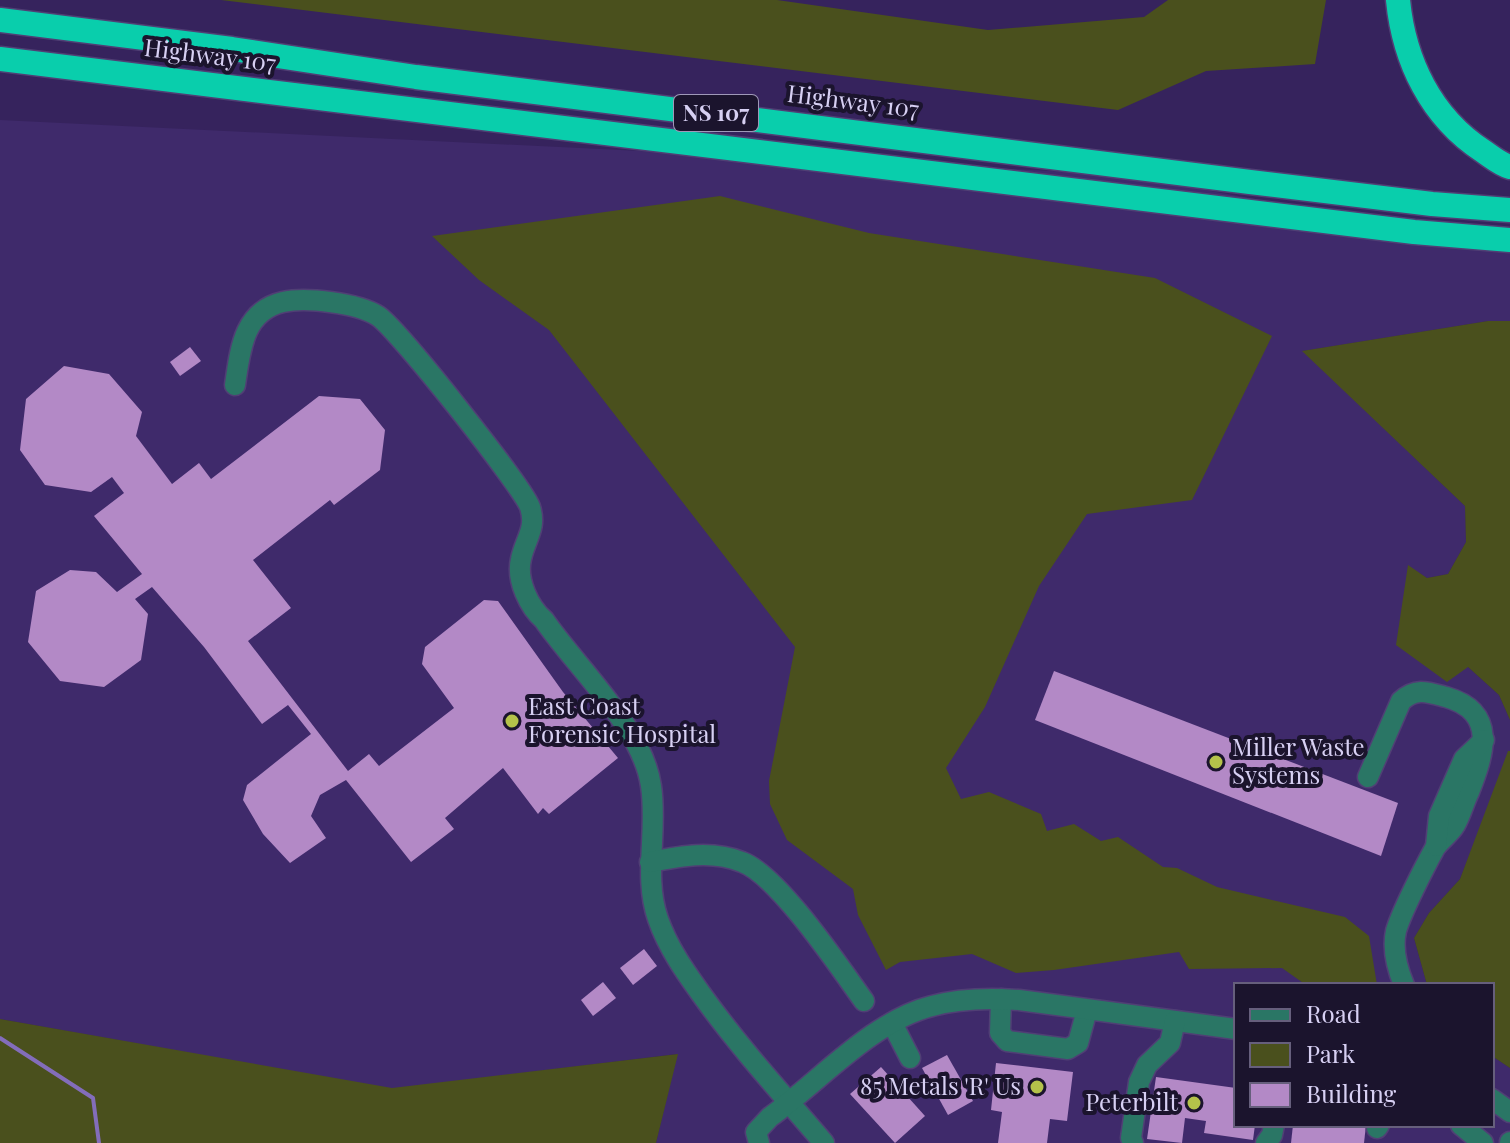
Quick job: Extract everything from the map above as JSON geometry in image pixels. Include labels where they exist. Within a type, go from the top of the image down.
[{"type":"highway","points":[[1398,0],[1401,30],[1415,71],[1440,113],[1470,142],[1510,167]]},
{"type":"highway","name":"Highway 107","points":[[0,20],[232,49],[416,77],[1250,182],[1510,210]]},
{"type":"highway","name":"Highway 107","points":[[0,59],[1414,232],[1510,240]]},
{"type":"street","points":[[235,385],[242,341],[253,319],[265,308],[300,300],[365,309],[390,326],[528,503],[533,529],[521,558],[520,571],[525,591],[535,612],[614,709],[644,759],[651,785],[650,862],[657,918],[681,966],[732,1037],[824,1143]]},
{"type":"street","points":[[1368,777],[1401,701],[1410,693],[1424,691],[1453,699],[1473,711],[1481,725],[1484,740],[1464,759],[1439,816],[1436,846],[1396,931],[1394,951],[1403,983]]},
{"type":"street","points":[[650,862],[683,856],[715,855],[744,862],[768,877],[864,1001]]},
{"type":"street","points":[[753,1139],[770,1117],[859,1046],[892,1023],[931,1006],[1001,999],[1234,1029]]},
{"type":"street","points":[[1001,999],[1000,1033],[1007,1041],[1068,1049],[1078,1043],[1087,1010]]},
{"type":"street","points":[[1133,1143],[1131,1138],[1139,1082],[1147,1065],[1170,1043],[1175,1021]]},
{"type":"street","points":[[892,1023],[910,1058]]},
{"type":"street","points":[[1463,1127],[1483,1143]]},
{"type":"shaded area","points":[[0,120],[1116,174],[1449,234],[1510,229],[1510,321],[1488,321],[1303,351],[1465,506],[1466,542],[1448,574],[1427,578],[1408,566],[1468,667],[1499,695],[1510,720],[1510,751],[1460,879],[1429,913],[1414,938],[1426,983],[1234,983],[1234,1127],[1494,1127],[1494,1057],[1510,1068],[1510,1143],[656,1143],[677,1054],[392,1089],[0,1019]]},
{"type":"green space","points":[[221,0],[777,0],[988,30],[1144,17],[1168,0],[1326,0],[1315,64],[1206,71],[1118,110]]},
{"type":"green space","points":[[720,196],[869,233],[1155,278],[1272,336],[1192,500],[1087,514],[1039,586],[985,707],[946,768],[961,799],[989,792],[1041,814],[1047,831],[1074,824],[1101,841],[1118,837],[1163,867],[1177,868],[1217,887],[1345,917],[1369,936],[1377,983],[1303,983],[1282,968],[1189,969],[1179,952],[1016,973],[972,954],[900,962],[886,970],[858,915],[853,889],[787,840],[770,804],[769,781],[795,647],[549,330],[479,280],[432,236]]},
{"type":"green space","points":[[1488,321],[1510,321],[1510,720],[1499,695],[1468,667],[1447,682],[1396,645],[1408,565],[1427,578],[1448,574],[1466,542],[1465,506],[1302,351]]},
{"type":"green space","points":[[1510,751],[1510,1068],[1494,1057],[1494,983],[1426,983],[1414,938],[1429,913],[1460,879]]},
{"type":"green space","points":[[0,1019],[392,1088],[678,1054],[656,1143],[0,1143]]},
{"type":"building","points":[[190,347],[201,361],[180,376],[170,362]]},
{"type":"building","points":[[64,366],[109,374],[142,412],[136,436],[172,484],[199,463],[211,479],[319,396],[360,399],[385,430],[380,470],[334,505],[330,500],[253,560],[291,608],[248,641],[348,771],[369,754],[379,766],[454,708],[422,664],[425,647],[484,600],[498,601],[563,692],[618,758],[549,814],[543,808],[538,814],[503,768],[445,818],[454,829],[411,862],[346,780],[320,795],[311,816],[326,838],[290,863],[263,834],[243,800],[247,785],[311,734],[288,705],[262,724],[204,647],[152,587],[135,599],[148,614],[141,660],[104,687],[60,681],[28,642],[36,591],[70,570],[96,572],[117,592],[142,574],[94,516],[124,493],[112,477],[91,492],[45,485],[20,450],[26,399]]},
{"type":"building","name":"Miller Waste Systems","points":[[1054,671],[1398,803],[1381,856],[1035,720]]},
{"type":"building","points":[[644,949],[657,966],[633,985],[620,968]]},
{"type":"building","points":[[603,982],[616,998],[593,1016],[581,1000]]},
{"type":"building","points":[[947,1055],[973,1101],[948,1115],[922,1068]]},
{"type":"building","points":[[996,1063],[1073,1072],[1067,1121],[1050,1119],[1047,1143],[998,1143],[1002,1112],[991,1110]]},
{"type":"building","points":[[881,1067],[925,1116],[895,1143],[850,1094]]},
{"type":"building","name":"Peterbilt","points":[[1156,1077],[1234,1088],[1234,1127],[1255,1127],[1253,1140],[1204,1133],[1206,1121],[1185,1118],[1182,1143],[1147,1139]]},
{"type":"building","points":[[1293,1127],[1366,1127],[1364,1143],[1291,1143]]},
{"type":"waterway","points":[[0,1038],[93,1098],[99,1143]]},
{"type":"place","name":"East Coast Forensic Hospital","points":[[512,721]]},
{"type":"place","name":"Miller Waste Systems","points":[[1216,762]]},
{"type":"place","name":"85 Metals 'R' Us","points":[[1037,1087]]},
{"type":"place","name":"Peterbilt","points":[[1194,1103]]}]
